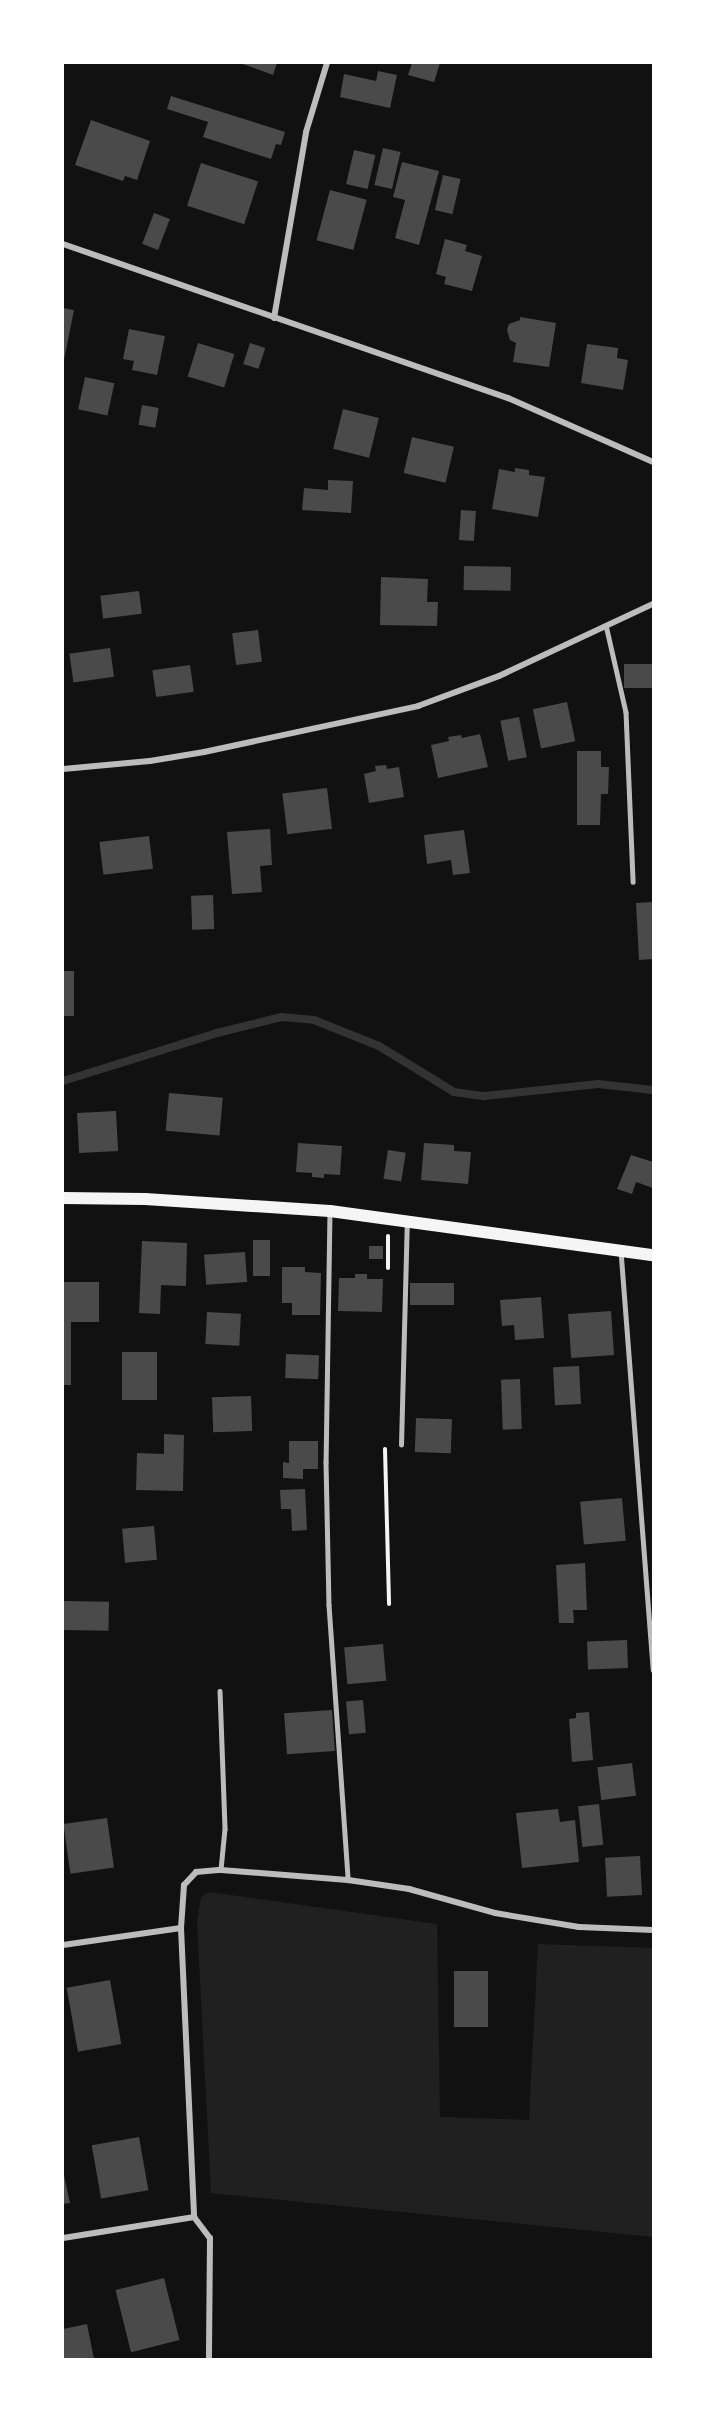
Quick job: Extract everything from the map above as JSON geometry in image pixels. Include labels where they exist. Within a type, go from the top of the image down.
[{"type":"main road","points":[[63,1198],[145,1199],[330,1211],[653,1255]]},
{"type":"street","points":[[274,318],[306,132],[327,63]]},
{"type":"street","points":[[63,244],[508,398],[653,462]]},
{"type":"street","points":[[63,769],[150,761],[204,752],[418,706],[499,676],[653,604]]},
{"type":"street","points":[[209,2359],[210,2238],[194,2217],[181,1928],[184,1885],[196,1872],[221,1870],[348,1880],[409,1889],[495,1913],[548,1922],[579,1927],[653,1930]]},
{"type":"street","points":[[63,1945],[181,1928]]},
{"type":"street","points":[[63,2238],[194,2217]]},
{"type":"lane","points":[[606,625],[626,712],[633,882]]},
{"type":"lane","points":[[330,1211],[326,1462],[329,1605],[348,1880]]},
{"type":"lane","points":[[400,1444],[407,1220]]},
{"type":"lane","points":[[621,1250],[653,1670]]},
{"type":"lane","points":[[220,1691],[225,1829],[221,1870]]},
{"type":"shaded area","points":[[209,1892],[437,1924],[440,2117],[529,2120],[538,1944],[653,1948],[653,2237],[211,2193],[197,1922],[201,1897]]},
{"type":"building","points":[[240,63],[277,63],[273,75]]},
{"type":"building","points":[[412,63],[440,63],[434,82],[408,75]]},
{"type":"building","points":[[378,71],[397,75],[390,108],[340,97],[344,74],[376,81]]},
{"type":"building","points":[[171,96],[285,132],[281,145],[276,144],[271,159],[203,137],[208,122],[167,109]]},
{"type":"building","points":[[91,120],[150,141],[137,180],[125,176],[123,181],[75,165]]},
{"type":"building","points":[[383,148],[401,152],[392,189],[374,185]]},
{"type":"building","points":[[354,150],[375,155],[368,189],[346,184]]},
{"type":"building","points":[[402,162],[439,171],[419,245],[395,238],[405,200],[393,197]]},
{"type":"building","points":[[201,163],[258,182],[244,224],[187,206]]},
{"type":"building","points":[[443,175],[461,179],[452,214],[435,210]]},
{"type":"building","points":[[330,190],[367,200],[353,250],[317,240]]},
{"type":"building","points":[[154,213],[170,219],[158,250],[142,244]]},
{"type":"building","points":[[445,239],[467,245],[465,251],[482,256],[472,291],[444,284],[446,277],[436,274]]},
{"type":"building","points":[[63,308],[74,310],[64,360],[63,359]]},
{"type":"building","points":[[520,317],[556,323],[549,367],[513,362],[516,343],[510,340],[507,330],[509,324],[520,320]]},
{"type":"building","points":[[129,329],[165,336],[157,375],[132,370],[134,361],[123,359]]},
{"type":"building","points":[[198,343],[234,354],[224,388],[188,376]]},
{"type":"building","points":[[250,343],[265,348],[258,369],[243,364]]},
{"type":"building","points":[[587,344],[618,348],[617,358],[628,360],[623,390],[581,383]]},
{"type":"building","points":[[85,377],[114,383],[107,416],[78,409]]},
{"type":"building","points":[[142,405],[159,408],[155,428],[139,425]]},
{"type":"building","points":[[343,409],[379,418],[369,458],[333,449]]},
{"type":"building","points":[[412,437],[454,447],[446,483],[404,473]]},
{"type":"building","points":[[515,468],[529,470],[529,475],[545,477],[538,517],[492,509],[499,469],[515,472]]},
{"type":"building","points":[[328,480],[353,481],[351,513],[302,510],[304,488],[328,490]]},
{"type":"building","points":[[461,510],[476,511],[474,541],[459,540]]},
{"type":"building","points":[[464,566],[511,567],[511,591],[464,590]]},
{"type":"building","points":[[381,577],[428,579],[427,602],[438,602],[437,626],[380,625]]},
{"type":"building","points":[[139,591],[142,614],[103,619],[100,596]]},
{"type":"building","points":[[258,630],[262,662],[236,665],[232,633]]},
{"type":"building","points":[[110,648],[114,677],[73,682],[69,654]]},
{"type":"building","points":[[624,664],[653,664],[653,688],[624,688]]},
{"type":"building","points":[[190,665],[194,692],[156,697],[152,670]]},
{"type":"building","points":[[567,702],[575,741],[541,748],[533,709]]},
{"type":"building","points":[[519,717],[527,757],[508,761],[500,721]]},
{"type":"building","points":[[480,734],[488,767],[438,778],[431,745],[449,741],[448,737],[461,735],[462,738]]},
{"type":"building","points":[[577,751],[601,751],[601,767],[609,767],[608,794],[601,794],[600,825],[577,825]]},
{"type":"building","points":[[386,765],[387,769],[399,767],[404,797],[369,803],[364,774],[376,771],[375,766]]},
{"type":"building","points":[[327,788],[332,829],[287,834],[282,793]]},
{"type":"building","points":[[270,829],[272,865],[260,866],[262,892],[232,894],[227,832]]},
{"type":"building","points":[[464,830],[470,873],[453,875],[451,860],[427,864],[424,835]]},
{"type":"building","points":[[149,836],[153,869],[103,875],[99,842]]},
{"type":"building","points":[[213,895],[214,929],[192,930],[191,896]]},
{"type":"building","points":[[653,902],[653,959],[639,960],[636,903]]},
{"type":"building","points":[[63,971],[74,971],[74,1016],[63,1016]]},
{"type":"building","points":[[169,1093],[223,1098],[219,1136],[166,1131]]},
{"type":"building","points":[[116,1111],[118,1151],[79,1153],[77,1113]]},
{"type":"building","points":[[298,1143],[342,1146],[340,1175],[324,1174],[324,1178],[312,1177],[312,1173],[296,1172]]},
{"type":"building","points":[[424,1143],[454,1145],[454,1151],[471,1152],[468,1184],[421,1180]]},
{"type":"building","points":[[388,1150],[406,1153],[401,1181],[383,1179]]},
{"type":"building","points":[[631,1155],[653,1162],[653,1188],[636,1182],[632,1194],[617,1189]]},
{"type":"building","points":[[253,1240],[270,1240],[270,1276],[253,1276]]},
{"type":"building","points":[[142,1241],[187,1243],[186,1286],[161,1285],[160,1314],[139,1313]]},
{"type":"building","points":[[369,1246],[383,1246],[383,1259],[369,1259]]},
{"type":"building","points":[[245,1252],[247,1282],[206,1285],[204,1255]]},
{"type":"building","points":[[282,1267],[305,1267],[305,1272],[321,1273],[320,1315],[292,1315],[292,1303],[282,1303]]},
{"type":"building","points":[[355,1274],[367,1274],[367,1279],[383,1279],[382,1312],[338,1311],[339,1278],[355,1278]]},
{"type":"building","points":[[63,1282],[99,1282],[99,1322],[71,1322],[71,1385],[63,1385]]},
{"type":"building","points":[[410,1283],[454,1283],[454,1305],[410,1305]]},
{"type":"building","points":[[541,1297],[544,1338],[515,1340],[514,1325],[502,1326],[500,1300]]},
{"type":"building","points":[[611,1311],[614,1355],[571,1358],[568,1314]]},
{"type":"building","points":[[207,1312],[241,1314],[239,1346],[205,1344]]},
{"type":"building","points":[[122,1352],[157,1352],[157,1400],[122,1400]]},
{"type":"building","points":[[286,1354],[319,1355],[318,1379],[285,1378]]},
{"type":"building","points":[[579,1366],[581,1404],[555,1405],[553,1367]]},
{"type":"building","points":[[520,1379],[522,1429],[503,1430],[501,1380]]},
{"type":"building","points":[[251,1396],[252,1431],[213,1432],[212,1397]]},
{"type":"building","points":[[416,1418],[452,1419],[451,1453],[415,1452]]},
{"type":"building","points":[[164,1434],[184,1435],[183,1491],[136,1490],[137,1453],[164,1454]]},
{"type":"building","points":[[289,1441],[318,1441],[318,1469],[303,1469],[303,1479],[283,1478],[283,1462],[289,1463]]},
{"type":"building","points":[[305,1489],[307,1530],[292,1531],[291,1509],[281,1509],[280,1490]]},
{"type":"building","points":[[622,1498],[626,1541],[584,1544],[580,1502]]},
{"type":"building","points":[[154,1526],[157,1560],[125,1563],[122,1529]]},
{"type":"building","points":[[585,1563],[587,1610],[573,1610],[574,1623],[559,1623],[556,1565]]},
{"type":"building","points":[[64,1601],[109,1602],[108,1631],[63,1630]]},
{"type":"building","points":[[627,1640],[628,1668],[588,1669],[587,1641]]},
{"type":"building","points":[[383,1644],[386,1681],[347,1684],[344,1647]]},
{"type":"building","points":[[363,1700],[366,1733],[349,1734],[346,1701]]},
{"type":"building","points":[[332,1710],[335,1751],[287,1754],[284,1713]]},
{"type":"building","points":[[589,1712],[593,1760],[572,1762],[569,1719],[576,1718],[576,1713]]},
{"type":"building","points":[[632,1763],[636,1796],[601,1800],[597,1767]]},
{"type":"building","points":[[599,1804],[603,1845],[582,1847],[578,1806]]},
{"type":"building","points":[[558,1809],[560,1822],[575,1820],[579,1862],[522,1868],[516,1813]]},
{"type":"building","points":[[107,1818],[114,1868],[70,1874],[63,1824]]},
{"type":"building","points":[[640,1856],[642,1895],[607,1897],[605,1858]]},
{"type":"building","points":[[454,1971],[488,1971],[488,2027],[454,2027]]},
{"type":"building","points":[[110,1980],[121,2044],[78,2052],[67,1988]]},
{"type":"building","points":[[139,2137],[148,2190],[101,2199],[92,2145]]},
{"type":"building","points":[[63,2176],[70,2203],[63,2204]]},
{"type":"building","points":[[164,2278],[179,2340],[131,2352],[115,2290]]},
{"type":"building","points":[[87,2324],[94,2359],[63,2359],[63,2329]]},
{"type":"waterway","points":[[63,1081],[217,1033],[281,1017],[314,1020],[379,1046],[454,1092],[484,1096],[598,1084],[653,1090]]}]
